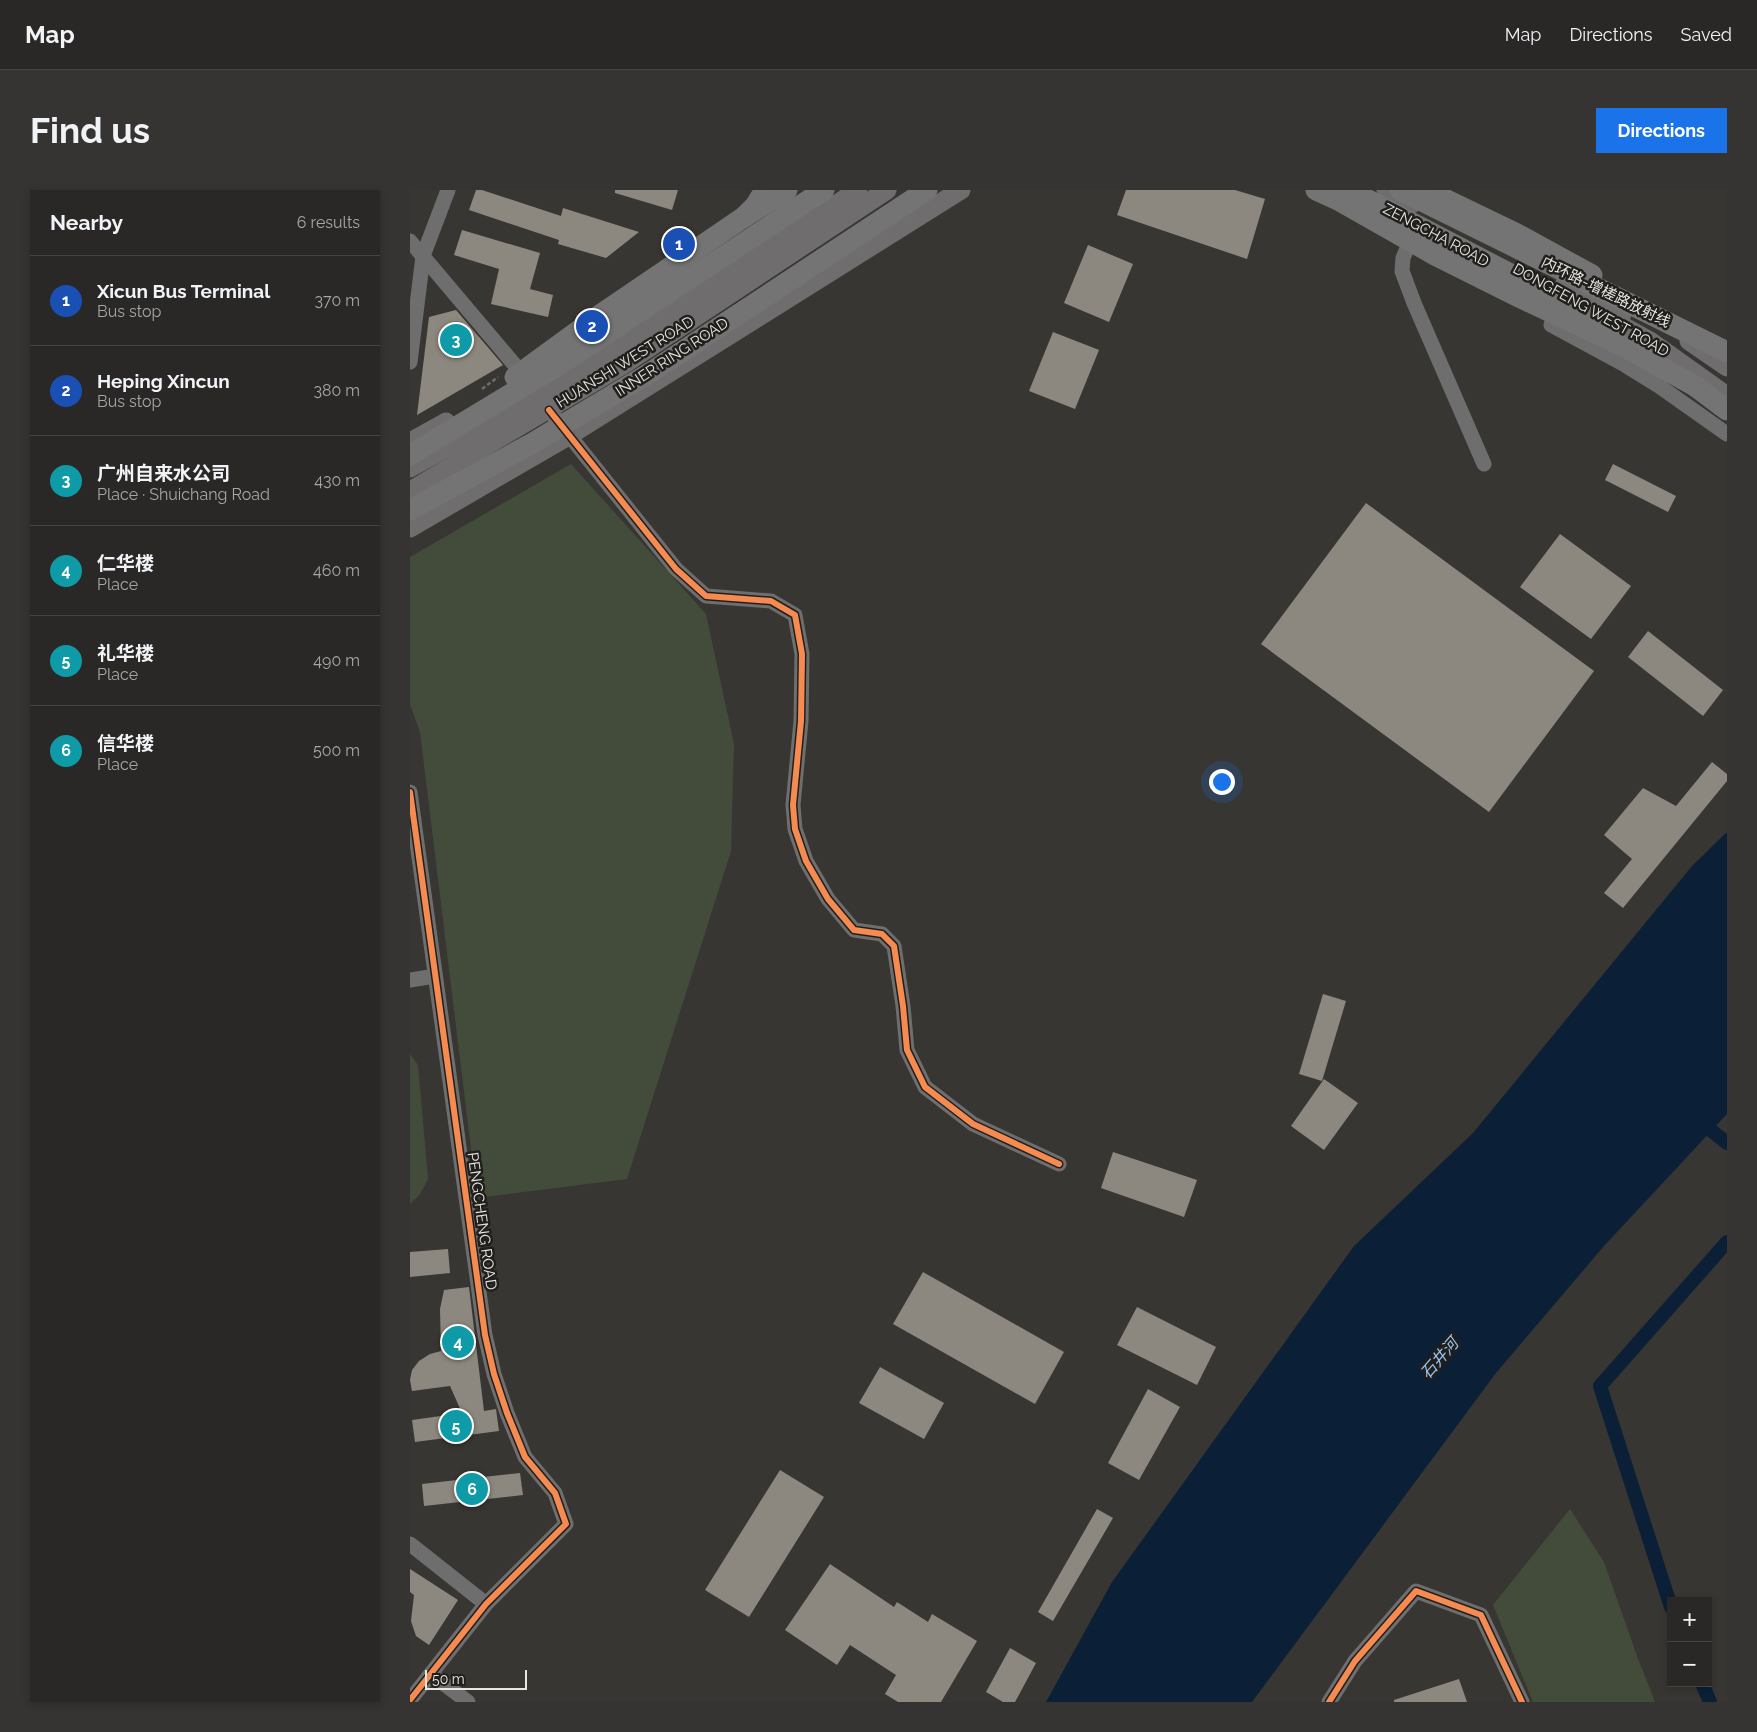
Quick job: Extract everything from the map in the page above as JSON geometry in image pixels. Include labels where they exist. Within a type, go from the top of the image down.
[{"type":"highway","points":[[410,454],[600,315],[744,217],[755,206],[765,190]]},
{"type":"highway","name":"INNER RING ROAD","points":[[413,520],[531,444],[651,372],[927,190]]},
{"type":"highway","points":[[651,372],[940,190]]},
{"type":"highway","points":[[1316,190],[1340,201],[1435,255],[1519,298],[1625,347],[1695,386]]},
{"type":"highway","name":"ZENGCHA ROAD","points":[[1349,190],[1523,280]]},
{"type":"highway","name":"ZENGCHA ROAD","points":[[1400,190],[1486,238]]},
{"type":"highway","points":[[1426,190],[1727,341]]},
{"type":"highway","points":[[744,217],[787,200]]},
{"type":"highway","points":[[410,454],[562,363],[829,208]]},
{"type":"highway","name":"内环路-增槎路放射线","points":[[1486,238],[1727,352]]},
{"type":"highway","name":"内环路-增槎路放射线","points":[[1523,280],[1615,328],[1676,370],[1727,410]]},
{"type":"main road","points":[[410,442],[525,376],[660,293],[787,200],[816,190]]},
{"type":"main road","points":[[829,208],[858,190]]},
{"type":"main road","points":[[829,208],[887,190]]},
{"type":"main road","points":[[413,520],[570,435],[746,314],[915,190]]},
{"type":"main road","points":[[549,410],[589,398],[617,385],[872,247],[961,190]]},
{"type":"main road","points":[[1337,190],[1557,306],[1608,328],[1650,341]]},
{"type":"main road","name":"DONGFENG WEST ROAD","points":[[1370,190],[1650,341],[1727,396]]},
{"type":"main road","points":[[1386,190],[1486,238],[1625,315],[1727,379]]},
{"type":"main road","name":"DONGFENG WEST ROAD","points":[[1419,190],[1650,315],[1727,367]]},
{"type":"main road","points":[[731,274],[787,200]]},
{"type":"main road","name":"HUANSHI WEST ROAD","points":[[410,468],[578,374],[631,341],[829,208]]},
{"type":"main road","name":"HUANSHI WEST ROAD","points":[[410,491],[626,363],[829,208]]},
{"type":"main road","points":[[1460,212],[1486,238]]},
{"type":"main road","points":[[1414,232],[1447,231]]},
{"type":"main road","points":[[525,376],[578,374]]},
{"type":"main road","points":[[413,520],[446,469]]},
{"type":"street","points":[[410,362],[423,256],[448,190]]},
{"type":"street","points":[[1414,232],[1403,258],[1402,271],[1484,464]]},
{"type":"street","points":[[410,241],[525,376]]},
{"type":"street","points":[[1557,306],[1550,325],[1625,365],[1727,434]]},
{"type":"street","points":[[549,410],[676,570],[706,596],[771,601],[795,615],[802,654],[801,721],[793,805],[795,829],[806,861],[828,899],[854,930],[882,934],[894,946],[907,1050],[925,1086],[973,1124],[1059,1164]]},
{"type":"street","name":"PENGCHENG ROAD","points":[[410,792],[485,1335],[494,1374],[525,1457],[555,1493],[566,1524],[486,1604]]},
{"type":"street","points":[[410,980],[436,976]]},
{"type":"street","points":[[410,1544],[486,1604],[410,1700]]},
{"type":"street","points":[[1329,1702],[1355,1661],[1416,1592],[1481,1615],[1522,1702]]},
{"type":"street","points":[[430,1674],[468,1702]]},
{"type":"green space","points":[[571,464],[706,614],[734,744],[731,851],[627,1179],[477,1198],[420,732],[410,704],[410,557]]},
{"type":"green space","points":[[410,1054],[418,1065],[428,1179],[420,1194],[410,1204]]},
{"type":"green space","points":[[1570,1509],[1604,1562],[1655,1702],[1533,1702],[1493,1605]]},
{"type":"water","name":"石井河","points":[[1727,832],[1727,1114],[1604,1246],[1496,1373],[1252,1702],[1046,1702],[1112,1582],[1354,1246],[1473,1133],[1692,866]]},
{"type":"building","points":[[476,190],[482,190],[561,216],[563,208],[639,232],[606,258],[558,244],[559,240],[469,210]]},
{"type":"building","points":[[615,190],[678,190],[672,210],[615,193]]},
{"type":"building","points":[[1126,190],[1235,190],[1265,199],[1247,259],[1117,215]]},
{"type":"building","points":[[462,230],[540,253],[530,289],[553,295],[548,317],[491,304],[499,269],[454,255]]},
{"type":"building","points":[[1088,245],[1133,264],[1109,322],[1064,303]]},
{"type":"building","points":[[456,310],[503,365],[417,415],[429,317]]},
{"type":"building","points":[[1053,332],[1099,350],[1075,409],[1029,391]]},
{"type":"building","points":[[1613,464],[1676,496],[1668,512],[1605,480]]},
{"type":"building","points":[[1366,503],[1594,671],[1489,812],[1261,644]]},
{"type":"building","points":[[1560,534],[1631,586],[1591,639],[1520,587]]},
{"type":"building","points":[[1648,631],[1723,690],[1703,716],[1628,657]]},
{"type":"building","points":[[1712,762],[1727,774],[1727,781],[1623,908],[1604,893],[1632,859],[1604,835],[1643,788],[1676,806]]},
{"type":"building","points":[[1323,994],[1346,1001],[1322,1081],[1299,1074]]},
{"type":"building","points":[[1324,1079],[1358,1103],[1324,1150],[1291,1126]]},
{"type":"building","points":[[1113,1152],[1197,1180],[1184,1217],[1101,1188]]},
{"type":"building","points":[[448,1249],[450,1273],[410,1277],[410,1252]]},
{"type":"building","points":[[923,1272],[1064,1352],[1035,1404],[893,1324]]},
{"type":"building","points":[[469,1287],[484,1411],[496,1409],[499,1431],[415,1442],[412,1420],[462,1413],[450,1386],[412,1391],[410,1380],[412,1370],[419,1361],[430,1354],[441,1351],[440,1309],[444,1290]]},
{"type":"building","points":[[1137,1307],[1216,1347],[1197,1385],[1117,1345]]},
{"type":"building","points":[[880,1367],[944,1403],[924,1439],[859,1403]]},
{"type":"building","points":[[1148,1389],[1180,1407],[1139,1480],[1108,1463]]},
{"type":"building","points":[[780,1470],[824,1497],[749,1617],[705,1590]]},
{"type":"building","points":[[520,1473],[523,1495],[424,1506],[422,1484]]},
{"type":"building","points":[[1097,1509],[1113,1518],[1053,1621],[1038,1612]]},
{"type":"building","points":[[830,1564],[894,1607],[897,1602],[928,1622],[932,1614],[977,1641],[941,1702],[898,1702],[885,1694],[896,1675],[850,1645],[837,1665],[785,1630]]},
{"type":"building","points":[[410,1569],[458,1600],[429,1645],[416,1636],[411,1621],[414,1595],[410,1592]]},
{"type":"building","points":[[1010,1648],[1036,1663],[1015,1702],[1003,1702],[986,1692]]},
{"type":"building","points":[[1459,1679],[1467,1702],[1394,1702],[1394,1700]]},
{"type":"waterway","points":[[1698,1120],[1727,1143]]},
{"type":"waterway","points":[[1668,1597],[1600,1386],[1727,1242]]},
{"type":"waterway","points":[[1704,1687],[1710,1702]]},
{"type":"cycle path","points":[[549,410],[676,569],[706,596],[771,601],[795,615],[802,654],[801,721],[793,805],[795,829],[806,861],[828,899],[854,930],[882,934],[894,946],[907,1050],[925,1087],[973,1124],[1059,1164]]},
{"type":"cycle path","points":[[410,792],[485,1335],[494,1374],[525,1457],[555,1493],[566,1524],[486,1604],[410,1700]]},
{"type":"cycle path","points":[[1329,1702],[1355,1661],[1416,1591],[1481,1615],[1522,1702]]},
{"type":"place","name":"Xicun Bus Terminal","points":[[679,244]]},
{"type":"place","name":"Heping Xincun","points":[[592,326]]},
{"type":"place","name":"广州自来水公司","points":[[456,340]]},
{"type":"place","name":"仁华楼","points":[[458,1342]]},
{"type":"place","name":"礼华楼","points":[[456,1426]]},
{"type":"place","name":"信华楼","points":[[472,1489]]}]
